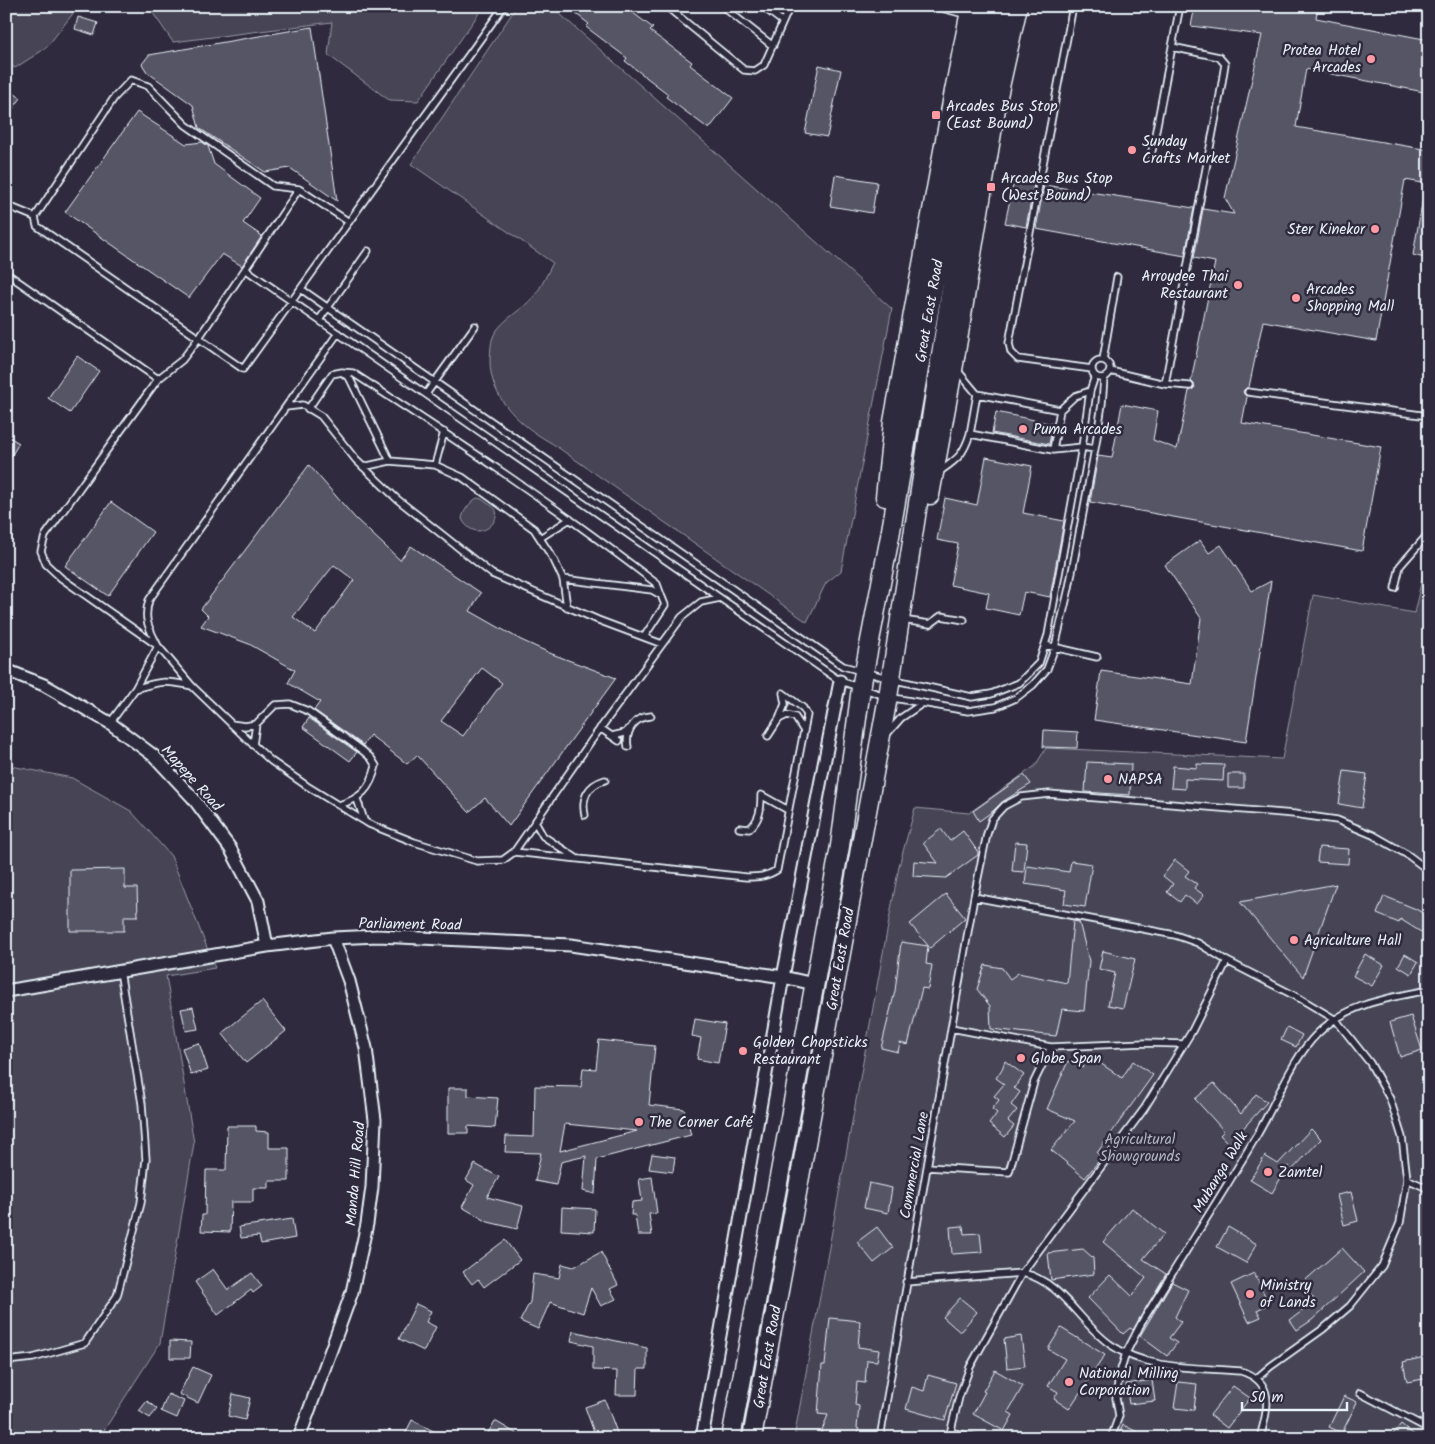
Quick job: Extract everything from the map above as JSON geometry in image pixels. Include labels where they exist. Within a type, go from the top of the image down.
[{"type":"main road","name":"Great East Road","points":[[731,1438],[840,846],[862,680],[960,132],[986,6]]},
{"type":"main road","name":"Great East Road","points":[[752,1438],[888,697],[974,144],[1002,6]]},
{"type":"main road","name":"Great East Road","points":[[908,568],[919,550],[954,364],[998,96],[1018,6]]},
{"type":"main road","name":"Great East Road","points":[[874,617],[873,592],[893,422],[960,10]]},
{"type":"street","name":"Mapepe Road","points":[[6,670],[44,685],[110,723],[154,756],[193,798],[230,848],[258,901],[267,946]]},
{"type":"street","points":[[702,1438],[783,977],[840,681]]},
{"type":"street","name":"Parliament Road","points":[[6,991],[267,946],[333,938],[406,937],[571,945],[783,977],[814,984]]},
{"type":"street","name":"Manda Hill Road","points":[[299,1438],[352,1292],[367,1224],[372,1187],[375,1120],[366,1048],[348,981],[333,938]]},
{"type":"lane","points":[[349,222],[299,189],[272,186],[186,125],[148,86],[131,80],[114,98],[35,217],[37,226],[243,370],[504,6]]},
{"type":"lane","points":[[666,6],[744,70],[755,71],[764,65],[790,6]]},
{"type":"lane","points":[[722,6],[773,46]]},
{"type":"lane","points":[[762,6],[783,22]]},
{"type":"lane","points":[[934,6],[960,10]]},
{"type":"lane","points":[[1073,6],[1009,343],[1011,352],[1018,359],[1092,369]]},
{"type":"lane","points":[[1151,156],[1180,6]]},
{"type":"lane","points":[[1165,384],[1225,64],[1219,57],[1172,46]]},
{"type":"lane","points":[[158,646],[60,578],[46,564],[41,550],[45,536],[158,379],[182,360],[198,339],[299,189]]},
{"type":"lane","points":[[6,205],[35,217]]},
{"type":"lane","points":[[319,320],[368,251]]},
{"type":"lane","points":[[245,269],[840,681],[862,680],[891,679],[972,697],[991,694],[1019,683],[1039,664],[1048,635],[1082,447],[1090,391],[1095,376],[1092,369],[1095,362],[1103,360],[1110,365],[1110,371],[1108,376],[1104,378],[1095,450],[1069,588],[1055,647],[1047,669],[1034,686],[1016,698],[995,707],[968,711],[888,697],[862,680],[301,289]]},
{"type":"lane","points":[[6,273],[158,379]]},
{"type":"lane","points":[[1103,360],[1117,277]]},
{"type":"lane","points":[[426,394],[475,326]]},
{"type":"lane","points":[[338,333],[149,600],[146,610],[146,621],[158,646],[192,686],[271,761],[364,820],[414,842],[477,861],[503,860],[514,852],[600,728],[682,617],[701,602],[720,598]]},
{"type":"lane","points":[[954,364],[958,372],[977,394],[1060,410]]},
{"type":"lane","points":[[1110,371],[1165,384],[1190,386]]},
{"type":"lane","points":[[308,409],[332,374],[342,372],[353,373],[444,432],[570,519],[657,584],[665,605],[644,637]]},
{"type":"lane","points":[[342,372],[350,379],[390,461]]},
{"type":"lane","points":[[1095,376],[1104,378]]},
{"type":"lane","points":[[1053,450],[1060,410],[1075,396],[1090,391]]},
{"type":"lane","points":[[1248,392],[1429,416]]},
{"type":"lane","points":[[933,476],[960,457],[966,447],[977,394]]},
{"type":"lane","points":[[286,407],[302,405],[320,416],[363,467],[396,500],[492,574],[567,607],[662,644]]},
{"type":"lane","points":[[436,465],[444,432]]},
{"type":"lane","points":[[970,434],[1053,450],[1082,447],[1095,450]]},
{"type":"lane","points":[[363,467],[390,461],[436,465],[462,477],[534,529],[554,560],[563,579],[567,607]]},
{"type":"lane","points":[[540,538],[570,519]]},
{"type":"lane","points":[[1395,588],[1400,566],[1429,533]]},
{"type":"lane","points":[[563,579],[652,590],[661,595]]},
{"type":"lane","points":[[900,620],[930,624],[941,616],[964,620]]},
{"type":"lane","points":[[1045,645],[1097,657]]},
{"type":"lane","points":[[110,723],[134,689],[158,646]]},
{"type":"lane","points":[[840,681],[843,666]]},
{"type":"lane","points":[[134,689],[159,681],[176,682],[192,686]]},
{"type":"lane","points":[[514,852],[746,877],[769,875],[777,870],[807,715],[803,708],[783,693],[785,704],[780,719],[768,736]]},
{"type":"lane","points":[[880,740],[901,718],[923,703]]},
{"type":"lane","points":[[231,724],[245,726],[256,724],[276,706],[290,704],[308,711],[363,750],[376,766],[372,780],[357,799],[339,805]]},
{"type":"lane","points":[[780,719],[787,715],[795,717],[804,730]]},
{"type":"lane","points":[[612,736],[625,733],[638,720],[651,716]]},
{"type":"lane","points":[[253,744],[256,724]]},
{"type":"lane","points":[[600,728],[619,741]]},
{"type":"lane","points":[[628,747],[627,735],[629,729]]},
{"type":"lane","points":[[585,815],[583,802],[587,791],[592,786],[605,780]]},
{"type":"lane","name":"Commercial Lane","points":[[880,1438],[974,897],[987,834],[992,820],[1004,806],[1021,797],[1049,794],[1294,814],[1337,820],[1373,835],[1408,855],[1429,870]]},
{"type":"lane","points":[[739,828],[749,829],[756,823],[761,809],[761,795],[788,810]]},
{"type":"lane","points":[[357,799],[364,820]]},
{"type":"lane","points":[[536,822],[543,836],[578,859]]},
{"type":"lane","points":[[974,897],[1175,935],[1198,943],[1227,961],[1301,999],[1336,1020],[1370,1063],[1390,1099],[1402,1137],[1407,1179],[1400,1223],[1382,1266],[1350,1306],[1324,1329],[1257,1378]]},
{"type":"lane","points":[[977,1438],[950,1435],[959,1397],[970,1367],[1022,1273],[1144,1109],[1184,1044],[1227,961]]},
{"type":"lane","points":[[6,1361],[33,1358],[86,1343],[117,1296],[142,1203],[146,1159],[142,1104],[120,971]]},
{"type":"lane","name":"Mubanga Walk","points":[[1111,1438],[1119,1416],[1116,1398],[1119,1376],[1126,1353],[1142,1322],[1258,1132],[1293,1066],[1318,1034],[1350,1010],[1384,999],[1429,990]]},
{"type":"lane","points":[[951,1028],[1051,1047],[1144,1043],[1184,1044]]},
{"type":"lane","points":[[927,1167],[1008,1172],[1034,1082],[1051,1047]]},
{"type":"lane","points":[[1407,1179],[1429,1189]]},
{"type":"lane","points":[[906,1282],[1022,1273],[1033,1275],[1045,1281],[1102,1338],[1126,1353],[1147,1362],[1166,1366],[1241,1371],[1257,1378],[1263,1386],[1267,1397],[1267,1408],[1260,1438]]},
{"type":"lane","points":[[1360,1394],[1429,1430]]},
{"type":"green space","points":[[6,6],[85,6],[75,11],[46,48],[15,68],[6,62]]},
{"type":"green space","points":[[148,6],[484,6],[418,101],[389,100],[328,55],[332,22],[173,42]]},
{"type":"green space","points":[[517,6],[551,6],[892,309],[841,571],[826,583],[807,622],[530,429],[509,410],[495,387],[490,359],[493,336],[503,323],[525,306],[534,296],[553,263],[411,164]]},
{"type":"green space","points":[[477,498],[482,499],[495,508],[496,511],[494,521],[490,526],[480,531],[473,530],[467,526],[462,519],[467,507]]},
{"type":"green space","name":"Agricultural Showgrounds","points":[[1424,570],[1429,571],[1429,1438],[794,1438],[899,866],[915,808],[969,813],[1035,766],[1046,748],[1282,759],[1313,595],[1414,613]]},
{"type":"green space","points":[[6,765],[72,778],[131,811],[171,856],[215,968],[166,976],[194,1143],[160,1343],[99,1438],[6,1438]]},
{"type":"building","points":[[566,6],[624,6],[653,28],[650,31],[692,62],[690,65],[733,98],[709,129],[666,97],[668,94],[625,61],[627,58],[586,27],[589,24]]},
{"type":"building","name":"Arcades Shopping Mall","points":[[1195,6],[1318,6],[1316,18],[1429,40],[1429,93],[1306,69],[1296,127],[1429,150],[1429,184],[1405,180],[1376,341],[1263,321],[1249,387],[1243,391],[1247,397],[1242,423],[1381,447],[1362,551],[1090,502],[1098,456],[1112,458],[1122,404],[1158,411],[1153,440],[1177,449],[1189,391],[1195,387],[1191,381],[1215,262],[1194,258],[1203,209],[1234,214],[1225,198],[1262,35],[1191,26]]},
{"type":"building","points":[[78,17],[98,23],[94,35],[75,29]]},
{"type":"building","points":[[312,27],[337,201],[290,168],[265,172],[199,128],[193,105],[147,72],[142,64],[149,55]]},
{"type":"building","points":[[819,65],[841,70],[827,137],[805,133]]},
{"type":"building","points":[[6,88],[21,98],[6,118]]},
{"type":"building","points":[[137,112],[186,144],[202,142],[208,146],[214,164],[260,198],[243,223],[262,236],[242,266],[222,254],[189,298],[65,212]]},
{"type":"building","points":[[835,175],[877,182],[872,213],[830,206]]},
{"type":"building","points":[[1014,181],[1034,184],[1026,227],[1005,223]]},
{"type":"building","points":[[1044,185],[1194,208],[1185,256],[1036,229]]},
{"type":"building","points":[[1423,198],[1429,198],[1429,259],[1413,255]]},
{"type":"building","points":[[77,356],[99,371],[70,413],[48,398]]},
{"type":"building","name":"Puma Arcades","points":[[996,412],[1053,424],[1049,444],[992,433]]},
{"type":"building","points":[[6,435],[19,443],[6,465]]},
{"type":"building","points":[[986,457],[1032,466],[1023,513],[1064,521],[1050,597],[1024,592],[1019,615],[986,608],[989,593],[950,585],[958,544],[937,540],[945,498],[977,505]]},
{"type":"building","points":[[309,465],[355,518],[400,560],[411,546],[481,593],[470,611],[521,640],[616,678],[509,826],[485,798],[469,812],[417,755],[407,764],[370,735],[363,745],[314,710],[320,702],[288,683],[295,670],[249,644],[201,626],[208,616],[201,609]],"holes":[[[334,565],[354,580],[315,633],[293,617]],[[482,668],[502,683],[463,736],[441,721]]]},
{"type":"building","points":[[111,502],[153,532],[108,596],[65,566]]},
{"type":"building","points":[[1200,540],[1209,553],[1221,545],[1252,591],[1271,581],[1246,742],[1094,720],[1101,671],[1192,684],[1201,618],[1165,565]]},
{"type":"building","points":[[309,718],[357,752],[350,761],[303,727]]},
{"type":"building","points":[[1044,730],[1078,732],[1077,748],[1043,747]]},
{"type":"building","name":"NAPSA","points":[[1087,762],[1131,764],[1130,795],[1085,792]]},
{"type":"building","points":[[1197,764],[1224,765],[1223,781],[1185,779],[1185,789],[1171,788],[1173,766],[1197,768]]},
{"type":"building","points":[[1344,771],[1367,774],[1362,808],[1339,804]]},
{"type":"building","points":[[1228,774],[1244,774],[1244,788],[1228,788]]},
{"type":"building","points":[[1024,775],[1031,784],[1002,802],[979,821],[973,811]]},
{"type":"building","points":[[941,829],[950,841],[963,831],[978,852],[978,855],[946,878],[913,876],[914,861],[938,863],[923,843]]},
{"type":"building","points":[[1015,842],[1027,843],[1024,872],[1012,871]]},
{"type":"building","points":[[1319,847],[1349,849],[1348,864],[1317,862]]},
{"type":"building","points":[[1175,860],[1189,871],[1185,876],[1197,884],[1194,888],[1204,895],[1197,904],[1185,895],[1180,902],[1167,892],[1173,884],[1163,876]]},
{"type":"building","points":[[1071,861],[1092,864],[1085,907],[1064,904],[1066,890],[1025,884],[1027,866],[1069,872]]},
{"type":"building","points":[[125,869],[125,888],[137,888],[138,916],[124,916],[124,931],[70,931],[70,870]]},
{"type":"building","name":"Agriculture Hall","points":[[1336,884],[1303,977],[1240,902]]},
{"type":"building","points":[[946,894],[965,918],[930,948],[910,924]]},
{"type":"building","points":[[1384,896],[1416,909],[1429,917],[1429,937],[1400,919],[1399,923],[1377,914]]},
{"type":"building","points":[[1073,921],[1079,922],[1089,961],[1084,1011],[1062,1009],[1056,1036],[991,1029],[990,1006],[977,989],[985,965],[1002,968],[1010,979],[1018,973],[1067,983]]},
{"type":"building","points":[[901,942],[928,946],[926,964],[932,965],[928,989],[922,988],[908,1045],[900,1043],[898,1052],[881,1048],[895,991]]},
{"type":"building","points":[[1103,951],[1135,959],[1123,1008],[1108,1005],[1115,973],[1099,969]]},
{"type":"building","points":[[1365,954],[1384,965],[1372,986],[1353,976]]},
{"type":"building","points":[[1405,954],[1418,962],[1411,974],[1398,966]]},
{"type":"building","points":[[262,1001],[286,1031],[246,1063],[222,1033]]},
{"type":"building","points":[[193,1007],[198,1029],[186,1031],[181,1009]]},
{"type":"building","points":[[1411,1016],[1422,1050],[1400,1057],[1390,1022]]},
{"type":"building","points":[[695,1019],[725,1024],[718,1063],[697,1059],[701,1038],[692,1036]]},
{"type":"building","points":[[1287,1027],[1302,1035],[1296,1047],[1281,1040]]},
{"type":"building","points":[[599,1040],[655,1046],[649,1105],[684,1109],[691,1135],[597,1159],[595,1194],[583,1191],[586,1156],[561,1162],[556,1185],[535,1181],[541,1153],[505,1152],[506,1136],[534,1137],[535,1086],[581,1087],[583,1068],[596,1069]],"holes":[[[565,1124],[637,1131],[560,1151]]]},
{"type":"building","points":[[199,1043],[208,1070],[191,1075],[182,1048]]},
{"type":"building","points":[[1087,1056],[1101,1061],[1100,1063],[1122,1078],[1133,1061],[1153,1075],[1097,1153],[1102,1157],[1085,1178],[1051,1150],[1075,1121],[1047,1109],[1068,1061],[1083,1068]]},
{"type":"building","points":[[1005,1061],[1024,1075],[1014,1088],[1020,1092],[1011,1105],[1017,1110],[1008,1121],[1014,1126],[1005,1137],[989,1124],[997,1113],[992,1109],[999,1100],[994,1096],[1004,1084],[996,1078]]},
{"type":"building","points":[[1214,1083],[1241,1114],[1256,1094],[1267,1102],[1229,1144],[1220,1135],[1224,1131],[1195,1099]]},
{"type":"building","points":[[448,1088],[468,1088],[468,1096],[498,1098],[495,1128],[468,1126],[468,1133],[448,1133]]},
{"type":"building","points":[[227,1126],[256,1126],[256,1131],[269,1132],[269,1148],[289,1148],[289,1181],[269,1181],[269,1188],[253,1188],[253,1202],[231,1202],[230,1232],[201,1231],[202,1215],[205,1215],[206,1170],[226,1170]]},
{"type":"building","points":[[1311,1129],[1321,1139],[1292,1170],[1288,1166],[1272,1193],[1250,1180],[1265,1156],[1278,1164]]},
{"type":"building","points":[[652,1154],[675,1157],[673,1172],[649,1169]]},
{"type":"building","points":[[475,1164],[499,1177],[487,1197],[523,1206],[517,1229],[488,1222],[462,1207],[474,1185],[466,1180]]},
{"type":"building","points":[[652,1177],[657,1213],[649,1214],[652,1235],[638,1235],[635,1215],[631,1215],[632,1202],[642,1201],[639,1179]]},
{"type":"building","points":[[869,1183],[892,1188],[888,1213],[864,1208]]},
{"type":"building","points":[[1351,1192],[1358,1221],[1344,1225],[1337,1195]]},
{"type":"building","points":[[562,1207],[595,1209],[594,1232],[561,1230]]},
{"type":"building","points":[[1132,1208],[1164,1234],[1143,1259],[1166,1274],[1133,1330],[1130,1328],[1123,1334],[1088,1298],[1110,1275],[1132,1296],[1146,1278],[1103,1242]]},
{"type":"building","points":[[292,1219],[295,1238],[261,1244],[259,1236],[241,1238],[239,1227]]},
{"type":"building","points":[[963,1226],[964,1234],[980,1233],[982,1252],[952,1254],[950,1227]]},
{"type":"building","points":[[877,1227],[893,1248],[874,1263],[857,1242]]},
{"type":"building","points":[[1228,1227],[1257,1244],[1246,1263],[1217,1247]]},
{"type":"building","points":[[505,1240],[520,1260],[484,1287],[478,1279],[472,1284],[463,1272]]},
{"type":"building","points":[[1342,1248],[1364,1272],[1312,1320],[1297,1330],[1290,1320],[1316,1301],[1301,1284]]},
{"type":"building","points":[[1083,1249],[1093,1258],[1094,1274],[1051,1280],[1048,1253]]},
{"type":"building","points":[[601,1252],[618,1285],[610,1289],[616,1299],[601,1306],[591,1288],[583,1313],[550,1302],[538,1329],[520,1321],[530,1302],[533,1274],[559,1278],[562,1264],[574,1267]]},
{"type":"building","points":[[213,1269],[228,1290],[252,1273],[262,1286],[253,1293],[251,1290],[218,1315],[195,1282]]},
{"type":"building","name":"Ministry of Lands","points":[[1254,1273],[1269,1304],[1257,1310],[1261,1317],[1249,1322],[1231,1284]]},
{"type":"building","points":[[1172,1282],[1188,1290],[1175,1317],[1181,1322],[1169,1338],[1177,1343],[1167,1356],[1140,1336]]},
{"type":"building","points":[[960,1298],[977,1312],[960,1332],[943,1317]]},
{"type":"building","points":[[416,1304],[431,1311],[426,1322],[436,1327],[424,1351],[399,1339]]},
{"type":"building","points":[[830,1318],[860,1321],[858,1347],[879,1350],[877,1361],[867,1360],[865,1383],[857,1382],[855,1405],[859,1406],[857,1428],[859,1429],[855,1438],[819,1438],[828,1415],[818,1414],[822,1365],[825,1365]]},
{"type":"building","points":[[1061,1328],[1105,1355],[1069,1409],[1054,1399],[1058,1392],[1048,1386],[1065,1359],[1048,1349]]},
{"type":"building","points":[[573,1331],[647,1348],[647,1369],[638,1369],[637,1395],[616,1395],[617,1371],[593,1370],[593,1346],[571,1341]]},
{"type":"building","points":[[1021,1336],[1025,1366],[1007,1368],[1004,1339]]},
{"type":"building","points":[[170,1341],[191,1342],[190,1358],[170,1358]]},
{"type":"building","points":[[1429,1356],[1429,1378],[1407,1382],[1403,1362]]},
{"type":"building","points":[[193,1367],[211,1375],[198,1403],[179,1394]]},
{"type":"building","points":[[995,1370],[1023,1386],[1008,1412],[1013,1415],[1004,1431],[973,1414]]},
{"type":"building","points":[[928,1375],[956,1383],[945,1420],[906,1409],[912,1387],[924,1391]]},
{"type":"building","points":[[1152,1380],[1155,1401],[1129,1404],[1126,1384]]},
{"type":"building","points":[[1178,1382],[1197,1384],[1194,1410],[1174,1408]]},
{"type":"building","points":[[1233,1386],[1250,1398],[1227,1428],[1210,1415]]},
{"type":"building","points":[[168,1394],[184,1401],[177,1418],[161,1411]]},
{"type":"building","points":[[233,1394],[250,1398],[245,1420],[228,1416]]},
{"type":"building","points":[[1344,1396],[1357,1402],[1342,1433],[1329,1427]]},
{"type":"building","points":[[605,1400],[619,1438],[596,1438],[585,1407]]},
{"type":"building","points":[[147,1401],[157,1409],[150,1418],[139,1411]]},
{"type":"building","points":[[412,1420],[447,1438],[403,1438]]},
{"type":"building","points":[[495,1421],[524,1438],[485,1438]]},
{"type":"building","points":[[1401,1424],[1418,1438],[1390,1438]]},
{"type":"building","points":[[1123,1425],[1150,1438],[1117,1438]]},
{"type":"place","name":"Protea Hotel Arcades","points":[[1371,59]]},
{"type":"place","name":"Arcades Bus Stop (East Bound)","points":[[936,115]]},
{"type":"place","name":"Sunday Crafts Market","points":[[1132,150]]},
{"type":"place","name":"Arcades Bus Stop (West Bound)","points":[[991,187]]},
{"type":"place","name":"Ster Kinekor","points":[[1375,229]]},
{"type":"place","name":"Arroydee Thai Restaurant","points":[[1238,285]]},
{"type":"place","name":"Arcades Shopping Mall","points":[[1296,298]]},
{"type":"place","name":"Puma Arcades","points":[[1023,429]]},
{"type":"place","name":"NAPSA","points":[[1108,779]]},
{"type":"place","name":"Agriculture Hall","points":[[1294,940]]},
{"type":"place","name":"Golden Chopsticks Restaurant","points":[[743,1051]]},
{"type":"place","name":"Globe Span","points":[[1021,1058]]},
{"type":"place","name":"The Corner Café","points":[[639,1122]]},
{"type":"place","name":"Zamtel","points":[[1268,1172]]},
{"type":"place","name":"Ministry of Lands","points":[[1250,1294]]},
{"type":"place","name":"National Milling Corporation","points":[[1069,1382]]}]
